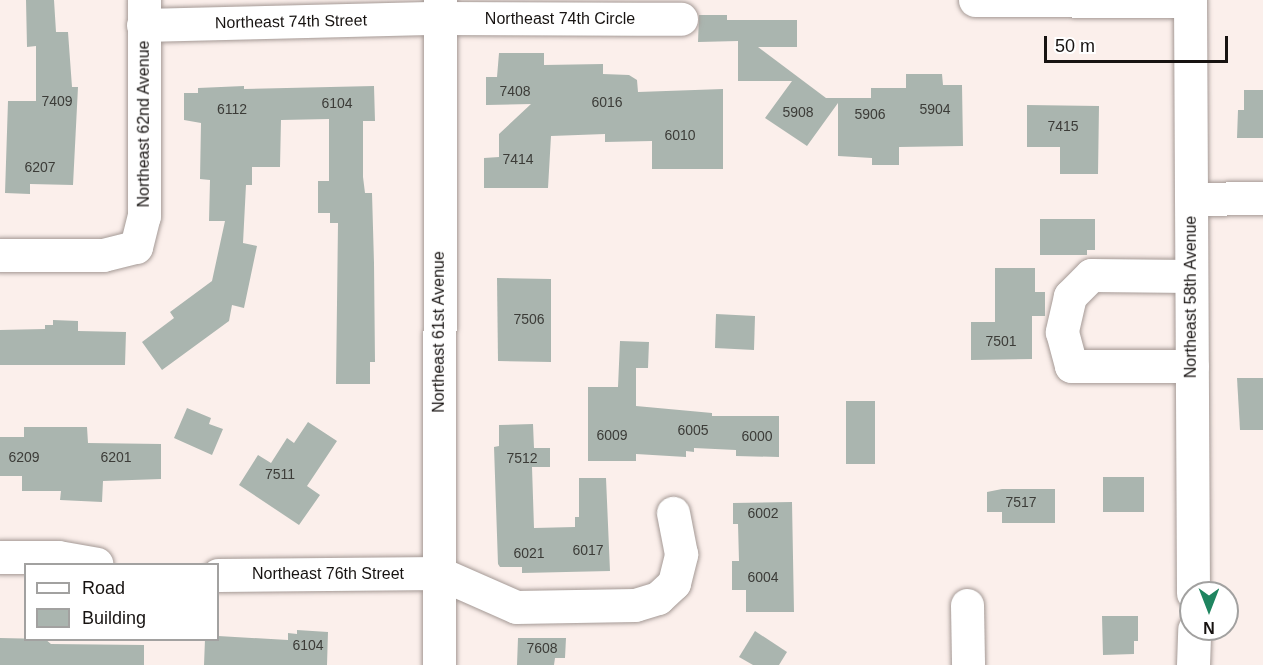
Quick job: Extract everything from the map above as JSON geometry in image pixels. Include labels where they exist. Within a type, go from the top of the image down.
[{"type":"street","points":[[975,0],[1190,0]]},
{"type":"street","name":"Northeast 58th Avenue","points":[[1190,0],[1193,581]]},
{"type":"street","name":"Northeast 74th Street","points":[[143,13],[440,9]]},
{"type":"street","name":"Northeast 74th Circle","points":[[440,9],[681,19]]},
{"type":"street","name":"Northeast 61st Avenue","points":[[439,665],[440,9]]},
{"type":"street","name":"Northeast 62nd Avenue","points":[[0,255],[103,255],[136,247],[144,216],[143,13]]},
{"type":"street","points":[[1191,199],[1263,198]]},
{"type":"street","points":[[1191,276],[1090,275],[1070,296],[1062,332],[1071,366],[1192,366]]},
{"type":"street","points":[[439,573],[516,607],[635,605],[658,598],[674,582],[681,554],[673,513]]},
{"type":"street","points":[[0,557],[58,557],[91,563]]},
{"type":"street","name":"Northeast 76th Street","points":[[219,574],[439,573]]},
{"type":"street","points":[[967,605],[968,665]]},
{"type":"street","points":[[1193,665],[1194,641]]},
{"type":"building","points":[[26,0],[54,0],[56,32],[68,32],[72,87],[78,87],[73,185],[30,184],[30,194],[5,193],[8,101],[36,101],[36,46],[27,47]]},
{"type":"building","points":[[699,15],[727,15],[727,20],[797,20],[797,47],[758,47],[826,98],[871,98],[871,88],[906,88],[906,74],[942,74],[943,85],[962,85],[963,146],[899,147],[899,165],[872,165],[872,158],[838,156],[838,103],[807,146],[765,118],[792,81],[738,81],[738,41],[698,42]]},
{"type":"building","points":[[499,53],[544,53],[544,65],[603,64],[603,74],[629,75],[637,80],[638,92],[723,89],[723,169],[652,169],[652,141],[605,142],[605,134],[551,136],[548,188],[484,188],[484,158],[499,157],[499,134],[531,104],[486,105],[486,77],[497,77]]},
{"type":"building","points":[[244,86],[244,89],[374,86],[375,121],[363,121],[363,177],[365,193],[372,193],[374,263],[375,362],[370,362],[370,384],[336,384],[338,223],[330,223],[330,213],[318,213],[318,181],[329,181],[329,119],[281,120],[280,167],[252,167],[252,185],[246,185],[243,243],[257,246],[244,308],[232,305],[229,321],[162,370],[142,342],[174,318],[170,312],[212,281],[225,221],[209,221],[210,180],[200,179],[201,123],[184,120],[184,93],[198,93],[198,88]]},
{"type":"building","points":[[1244,90],[1263,90],[1263,138],[1237,138],[1238,110],[1244,110]]},
{"type":"building","points":[[1027,105],[1099,106],[1098,174],[1060,174],[1060,147],[1027,147]]},
{"type":"building","points":[[1040,219],[1095,219],[1095,250],[1087,250],[1087,255],[1040,255]]},
{"type":"building","points":[[995,268],[1035,268],[1035,292],[1045,292],[1045,316],[1032,316],[1032,359],[971,360],[971,322],[995,322]]},
{"type":"building","points":[[497,278],[551,279],[551,362],[498,361]]},
{"type":"building","points":[[716,314],[755,316],[754,350],[715,348]]},
{"type":"building","points":[[53,320],[78,321],[78,331],[126,332],[125,365],[0,365],[0,330],[45,329],[45,325],[53,325]]},
{"type":"building","points":[[620,341],[649,342],[648,368],[636,368],[636,406],[712,413],[712,416],[779,416],[779,457],[736,456],[736,450],[694,448],[694,452],[686,451],[686,457],[636,454],[636,461],[588,461],[588,387],[618,387]]},
{"type":"building","points":[[1237,378],[1263,378],[1263,430],[1240,430]]},
{"type":"building","points":[[846,401],[875,401],[875,464],[846,464]]},
{"type":"building","points":[[187,408],[211,418],[209,424],[223,429],[212,455],[174,438]]},
{"type":"building","points":[[308,422],[337,441],[307,486],[320,495],[299,525],[239,485],[258,455],[271,463],[287,438],[294,443]]},
{"type":"building","points":[[533,424],[534,448],[550,448],[550,467],[532,467],[534,528],[575,527],[575,517],[579,517],[579,478],[606,478],[610,571],[522,573],[522,567],[500,567],[498,564],[494,447],[499,446],[499,425]]},
{"type":"building","points":[[24,427],[87,427],[88,443],[161,444],[161,479],[103,481],[102,502],[60,500],[61,491],[22,491],[22,476],[0,476],[0,437],[24,437]]},
{"type":"building","points":[[1103,477],[1144,477],[1144,512],[1103,512]]},
{"type":"building","points":[[1002,489],[1055,489],[1055,523],[1002,523],[1002,512],[987,512],[987,492]]},
{"type":"building","points":[[792,502],[794,612],[746,612],[746,590],[732,590],[732,561],[739,561],[738,524],[733,524],[733,503]]},
{"type":"building","points":[[1102,616],[1138,616],[1138,641],[1134,641],[1134,654],[1103,655]]},
{"type":"building","points":[[297,630],[328,632],[327,665],[204,665],[205,641],[219,641],[219,636],[288,640],[288,633],[297,634]]},
{"type":"building","points":[[755,631],[787,652],[779,665],[753,665],[739,657]]},
{"type":"building","points":[[0,638],[47,641],[51,644],[144,645],[144,665],[0,665]]},
{"type":"building","points":[[518,638],[566,638],[565,658],[555,658],[554,665],[517,665]]}]
